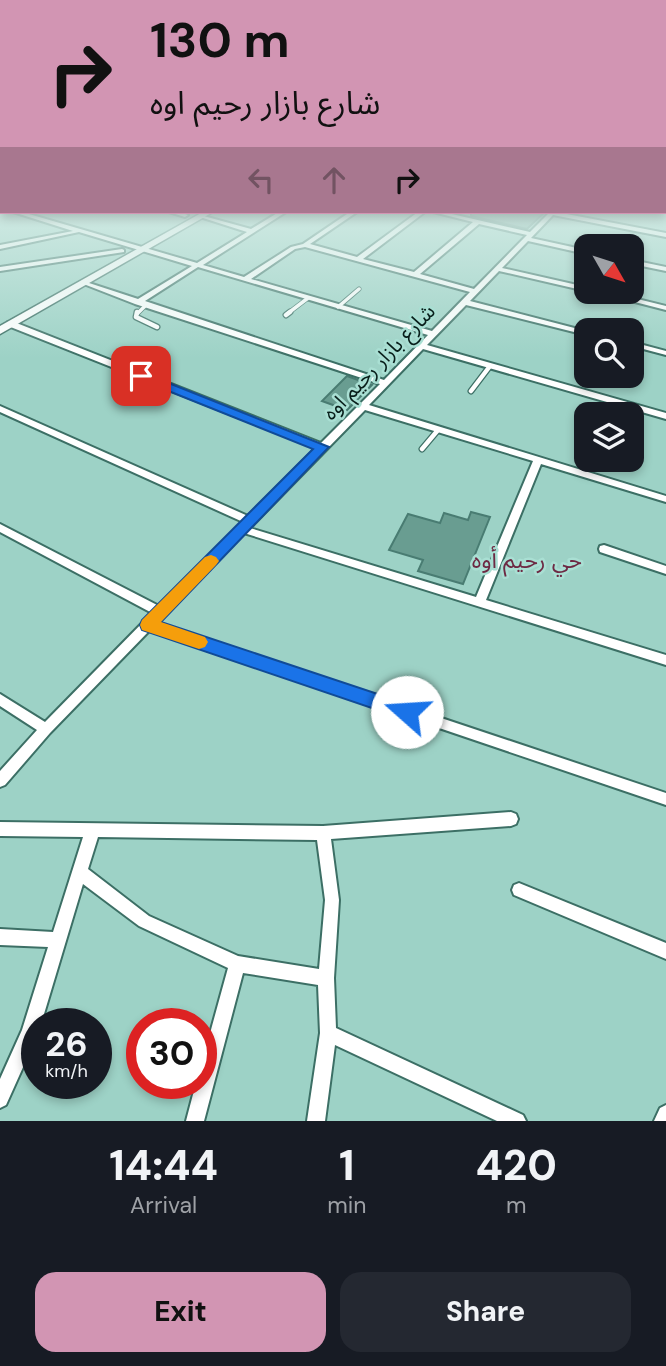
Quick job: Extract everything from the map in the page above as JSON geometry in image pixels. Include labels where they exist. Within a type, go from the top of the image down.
[{"type":"street","points":[[4,253],[11,267]]},
{"type":"street","points":[[0,269],[94,253]]},
{"type":"street","points":[[0,318],[116,253]]},
{"type":"street","points":[[0,331],[136,253]]},
{"type":"street","points":[[158,253],[433,334]]},
{"type":"street","points":[[142,303],[216,253]]},
{"type":"street","points":[[247,278],[285,253]]},
{"type":"street","points":[[336,253],[475,291]]},
{"type":"street","points":[[358,259],[366,253]]},
{"type":"street","points":[[416,274],[440,253]]},
{"type":"street","name":"شارع بازار رحيم اوه","points":[[0,781],[46,729],[512,253]]},
{"type":"street","points":[[644,265],[666,270]]},
{"type":"street","points":[[497,269],[574,286]]},
{"type":"street","points":[[84,283],[386,383]]},
{"type":"street","points":[[464,302],[574,330]]},
{"type":"street","points":[[644,303],[666,308]]},
{"type":"street","points":[[11,324],[322,447]]},
{"type":"street","points":[[421,346],[666,416]]},
{"type":"street","points":[[644,347],[666,353]]},
{"type":"street","points":[[362,406],[666,499]]},
{"type":"street","points":[[0,409],[246,525],[479,603],[666,660]]},
{"type":"street","points":[[479,603],[538,461]]},
{"type":"street","points":[[0,528],[160,612]]},
{"type":"street","points":[[604,549],[666,570]]},
{"type":"street","points":[[148,625],[666,799]]},
{"type":"street","points":[[0,699],[46,729]]},
{"type":"street","points":[[0,829],[323,834],[511,819]]},
{"type":"street","points":[[0,1099],[30,1032],[93,829]]},
{"type":"street","points":[[316,1121],[328,1033],[326,978],[332,900],[323,834]]},
{"type":"street","points":[[81,873],[144,921],[237,964],[326,978]]},
{"type":"street","points":[[519,890],[666,951]]},
{"type":"street","points":[[0,937],[58,940]]},
{"type":"street","points":[[195,1121],[237,964]]},
{"type":"street","points":[[328,1033],[517,1121]]},
{"type":"street","points":[[663,1121],[666,1114]]},
{"type":"lane","points":[[338,307],[359,289]]},
{"type":"lane","points":[[286,315],[309,298]]},
{"type":"lane","points":[[142,303],[136,317],[157,327]]},
{"type":"lane","points":[[471,391],[490,366]]},
{"type":"lane","points":[[422,449],[438,430]]},
{"type":"building","points":[[347,376],[372,385],[347,410],[322,401]]},
{"type":"building","points":[[471,512],[490,517],[463,584],[418,571],[423,560],[389,550],[408,514],[440,523],[444,513],[468,520]]},
{"type":"slow traffic","points":[[199,642],[148,625],[211,561]]},
{"type":"district","name":"حي رحيم أوه","points":[[527,560]]},
{"type":"route","points":[[141,376],[322,447],[148,625],[407,712]]}]
